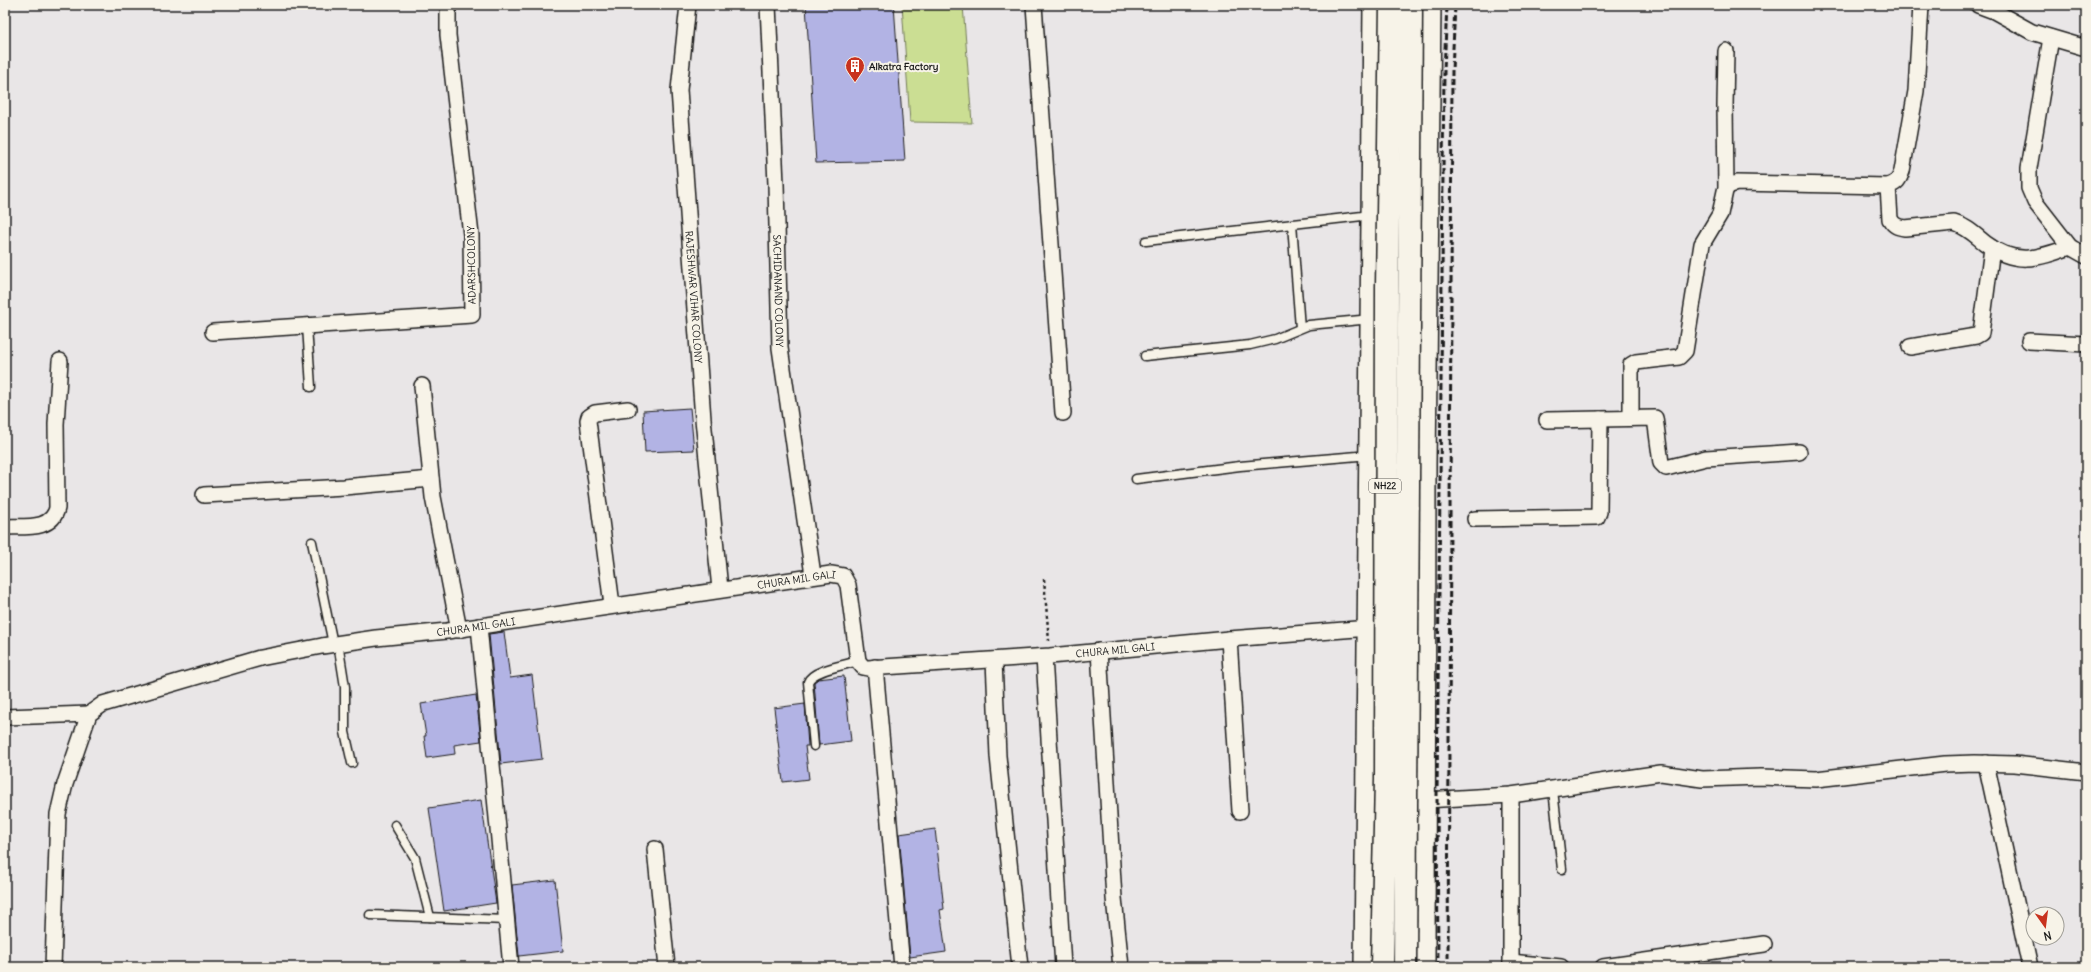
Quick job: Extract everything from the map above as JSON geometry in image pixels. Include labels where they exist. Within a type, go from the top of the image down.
[{"type":"highway","name":"NH22","points":[[1382,967],[1386,779],[1386,287],[1391,5]]},
{"type":"highway","name":"NH22","points":[[1405,967],[1411,5]]},
{"type":"street","name":"ADARSHCOLONY","points":[[212,332],[472,315],[471,235],[448,35],[448,5]]},
{"type":"street","name":"RAJESHWAR VIHAR COLONY","points":[[688,5],[679,90],[703,419],[720,590]]},
{"type":"street","name":"SACHIDANAND COLONY","points":[[768,5],[776,184],[780,348],[812,575]]},
{"type":"street","points":[[1034,5],[1063,413]]},
{"type":"street","points":[[1365,967],[1374,5]]},
{"type":"street","points":[[1424,967],[1425,576],[1430,5]]},
{"type":"street","points":[[1726,188],[1737,184],[1888,186],[1896,184],[1902,171],[1916,91],[1921,5]]},
{"type":"street","points":[[1978,5],[1994,11],[2032,32],[2086,48]]},
{"type":"street","points":[[2051,38],[2028,181],[2029,188],[2035,202],[2070,247],[2086,256]]},
{"type":"street","points":[[1631,418],[1631,365],[1636,362],[1679,357],[1685,351],[1702,244],[1720,214],[1726,188],[1726,51]]},
{"type":"street","points":[[1888,186],[1889,213],[1893,224],[1905,228],[1954,223],[1962,225],[1992,248],[2010,258],[2038,257],[2070,247]]},
{"type":"street","points":[[1910,347],[1976,336],[1981,333],[1992,248]]},
{"type":"street","points":[[2029,341],[2086,344]]},
{"type":"street","points":[[5,527],[44,524],[51,521],[55,517],[57,399],[60,361]]},
{"type":"street","points":[[422,386],[430,479],[459,630]]},
{"type":"street","points":[[612,605],[588,421],[589,416],[595,412],[628,409]]},
{"type":"street","points":[[1547,420],[1631,418],[1656,419],[1661,463],[1666,468],[1706,458],[1799,452]]},
{"type":"street","points":[[1475,519],[1597,516],[1599,512],[1600,419]]},
{"type":"street","points":[[204,495],[344,487],[430,479]]},
{"type":"street","name":"CHURA MIL GALI","points":[[89,714],[103,704],[260,658],[335,644],[459,630],[812,575],[839,574],[846,579],[858,661],[863,667],[1047,657],[1229,638],[1369,628]]},
{"type":"street","points":[[1369,574],[1425,576]]},
{"type":"street","points":[[479,626],[511,967]]},
{"type":"street","points":[[1229,638],[1240,811]]},
{"type":"street","points":[[1099,651],[1114,898],[1121,967]]},
{"type":"street","points":[[1047,657],[1063,967]]},
{"type":"street","points":[[994,660],[998,756],[1020,967]]},
{"type":"street","points":[[875,667],[902,967]]},
{"type":"street","points":[[5,717],[89,714],[65,784],[58,814],[53,967]]},
{"type":"street","points":[[1424,800],[1511,795],[1654,774],[1674,774],[1702,779],[1761,777],[1816,780],[1945,764],[1986,763],[2086,772]]},
{"type":"street","points":[[1986,763],[2030,967]]},
{"type":"street","points":[[1511,795],[1511,964],[1561,967]]},
{"type":"street","points":[[655,849],[667,967]]},
{"type":"street","points":[[1603,967],[1764,944]]},
{"type":"lane","points":[[1146,241],[1372,215]]},
{"type":"lane","points":[[1292,224],[1300,328]]},
{"type":"lane","points":[[1145,356],[1262,343],[1300,328],[1323,323],[1371,319]]},
{"type":"lane","points":[[307,326],[311,388]]},
{"type":"lane","points":[[1136,479],[1240,466],[1370,455]]},
{"type":"lane","points":[[312,542],[345,687],[344,732],[352,763]]},
{"type":"lane","points":[[814,746],[808,682],[809,678],[816,673],[858,661]]},
{"type":"lane","points":[[1553,790],[1562,869]]},
{"type":"lane","points":[[395,825],[416,858],[430,917]]},
{"type":"lane","points":[[370,915],[507,920]]},
{"type":"path","points":[[1044,579],[1047,657]]},
{"type":"green space","points":[[902,5],[963,5],[972,123],[910,122]]},
{"type":"building","name":"Alkatra Factory","points":[[806,5],[894,5],[905,161],[816,163]]},
{"type":"building","points":[[690,408],[694,450],[645,452],[643,411]]},
{"type":"building","points":[[504,632],[510,678],[532,675],[542,759],[501,764],[489,634]]},
{"type":"building","points":[[844,676],[851,741],[819,745],[814,682],[818,679]]},
{"type":"building","points":[[476,695],[481,741],[454,745],[455,754],[427,758],[424,736],[426,736],[421,704]]},
{"type":"building","points":[[805,704],[808,746],[805,746],[809,779],[783,782],[774,708]]},
{"type":"building","points":[[481,800],[496,903],[444,911],[429,808]]},
{"type":"building","points":[[935,829],[944,909],[940,910],[946,952],[910,957],[899,834]]},
{"type":"building","points":[[555,880],[563,951],[519,956],[512,885]]},
{"type":"railway","points":[[1438,967],[1437,795],[1444,71],[1447,5]]},
{"type":"railway","points":[[1448,967],[1452,71],[1455,5]]},
{"type":"place","name":"Alkatra Factory","points":[[855,83]]}]
